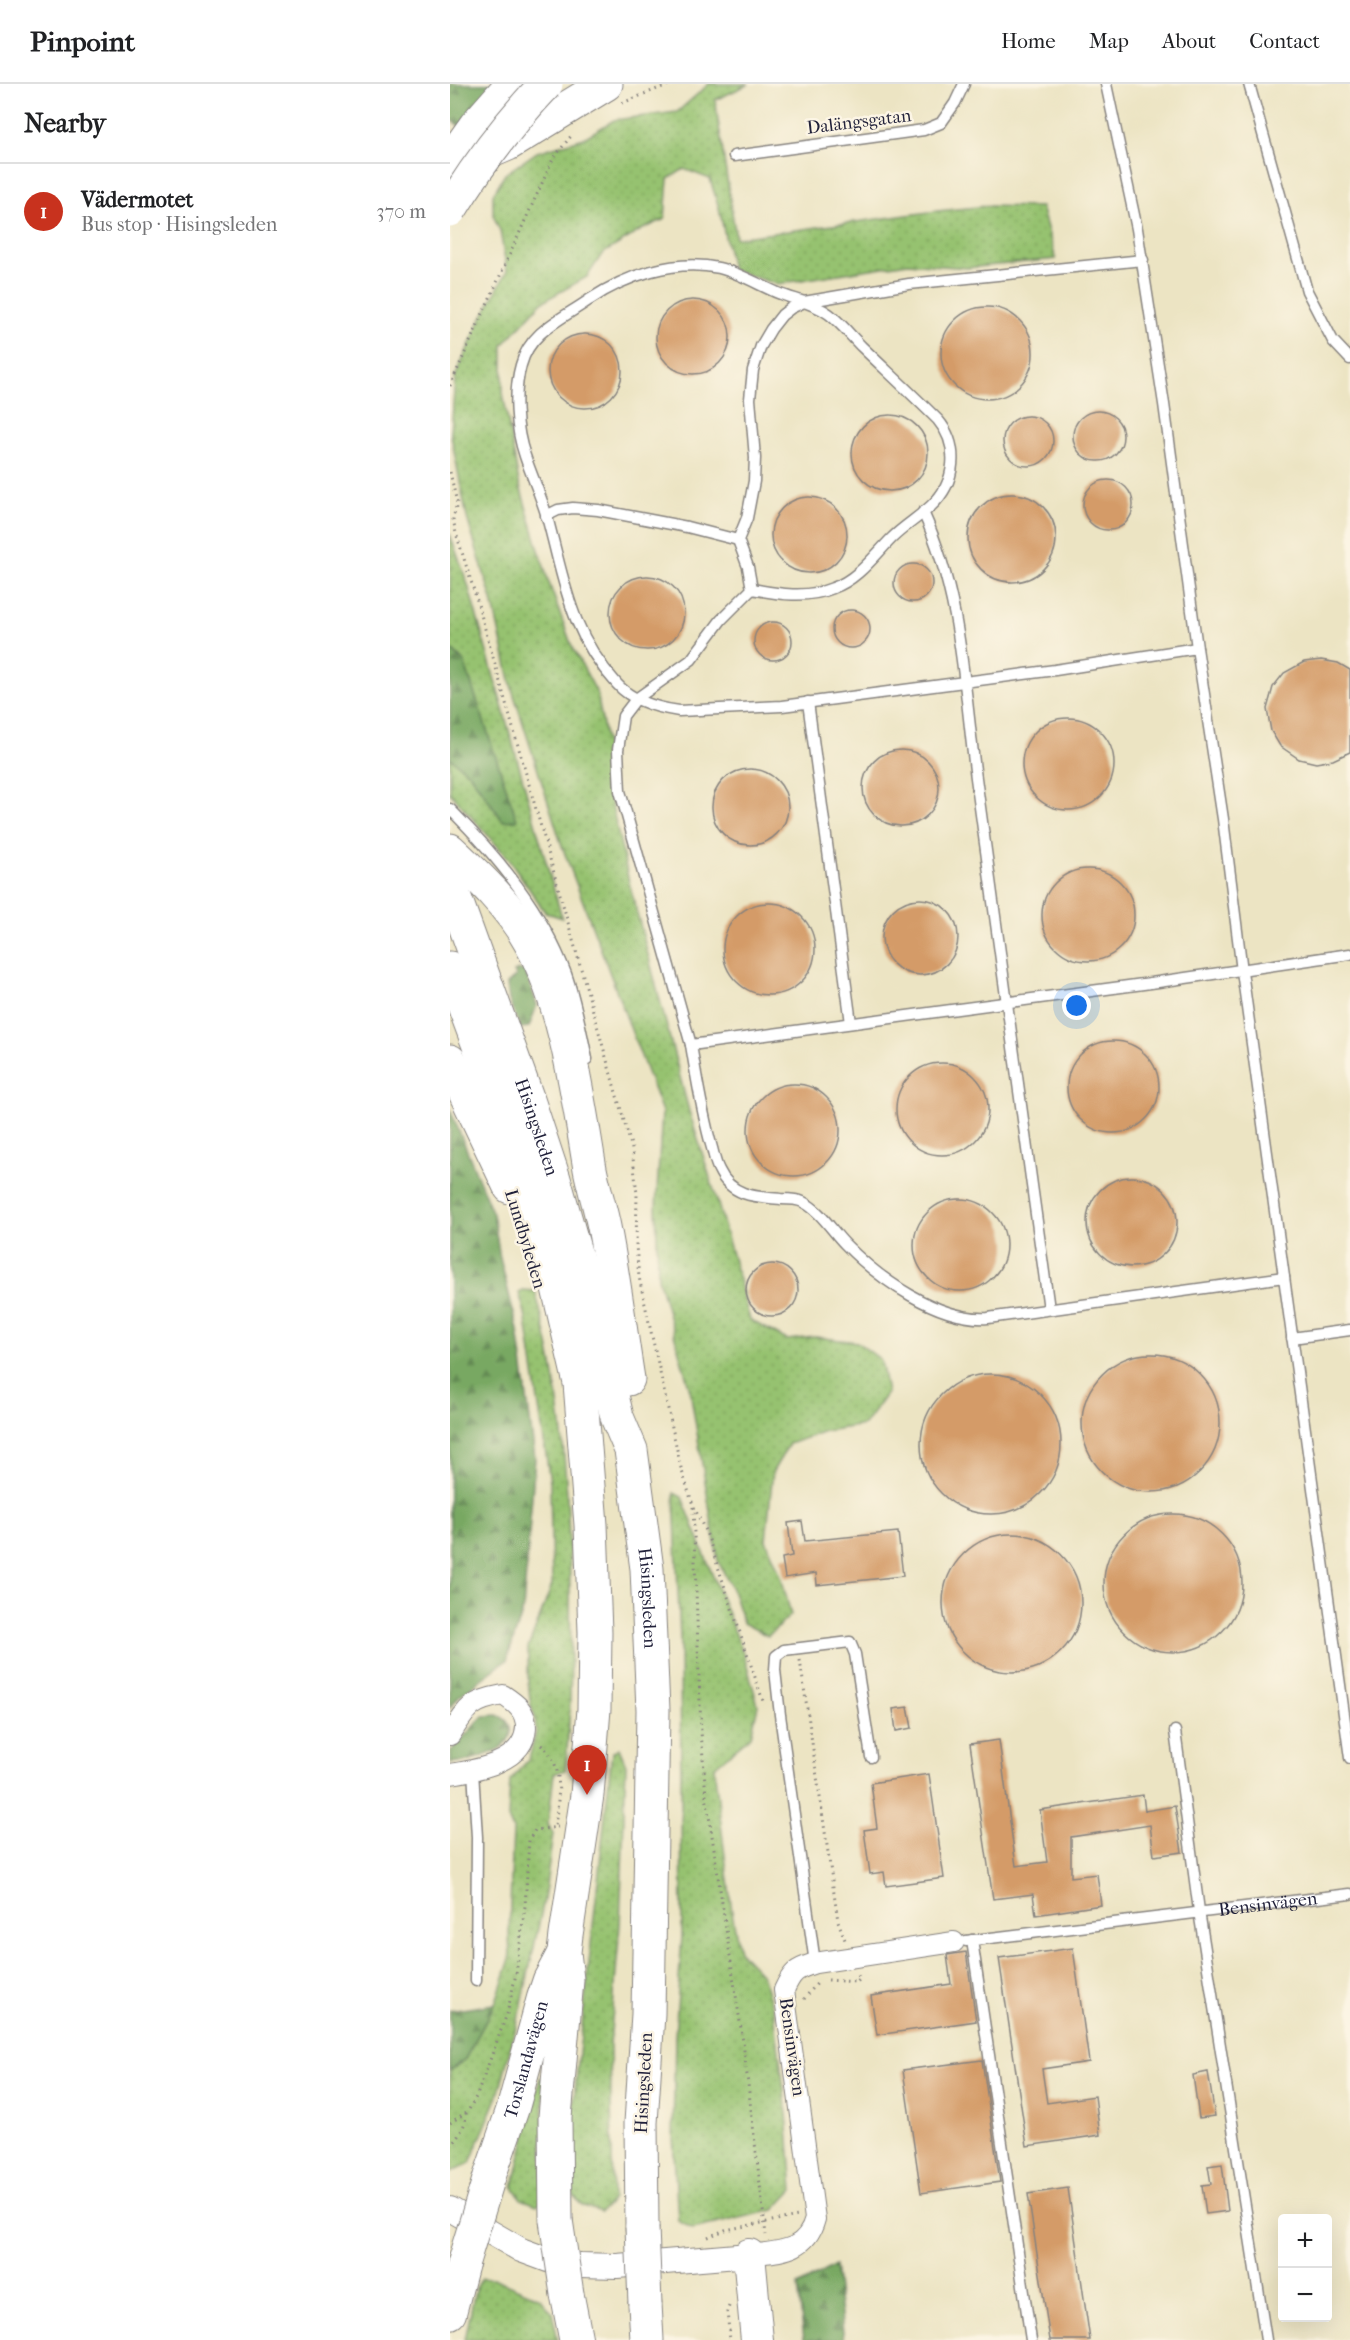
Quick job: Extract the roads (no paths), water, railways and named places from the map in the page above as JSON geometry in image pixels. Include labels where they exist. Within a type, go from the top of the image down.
[{"type":"highway","points":[[450,161],[475,126],[512,84]]},
{"type":"highway","points":[[450,210],[494,144],[518,113],[546,84]]},
{"type":"highway","points":[[450,176],[480,156],[610,95]]},
{"type":"highway","points":[[450,188],[486,163],[508,144]]},
{"type":"highway","points":[[450,850],[487,885],[508,909],[532,945],[552,990],[595,1173],[633,1414],[631,1450]]},
{"type":"highway","name":"Hisingsleden","points":[[450,884],[554,1179],[594,1319],[617,1417],[631,1450],[647,1569],[653,1710],[648,2014],[641,2123],[642,2227],[647,2340]]},
{"type":"highway","name":"Hisingsleden","points":[[450,968],[503,1110],[550,1253],[580,1383],[584,1423],[595,1632],[594,1708],[587,1795],[564,1952],[567,1980],[554,2139],[556,2220],[576,2340]]},
{"type":"highway","name":"Lundbyleden","points":[[450,1061],[509,1184],[570,1387],[584,1423]]},
{"type":"main road","name":"Torslandavägen","points":[[487,2173],[513,2108],[549,1980],[564,1952]]},
{"type":"main road","points":[[450,2228],[487,2173]]},
{"type":"main road","points":[[450,2313],[487,2173]]},
{"type":"main road","points":[[748,2255],[757,2340]]},
{"type":"street","points":[[450,1735],[464,1713],[480,1699],[503,1695],[520,1706],[526,1722],[526,1737],[505,1760],[473,1771],[450,1774]]},
{"type":"street","name":"Bensinvägen","points":[[450,2209],[521,2250],[548,2260],[580,2265],[617,2266],[748,2255],[798,2245],[810,2234],[815,2219],[784,1990],[790,1977],[799,1968],[815,1963],[963,1941]]},
{"type":"lane","name":"Dalängsgatan","points":[[734,156],[924,130],[942,123],[964,84]]},
{"type":"lane","points":[[1106,84],[1143,260],[1223,819],[1350,1758]]},
{"type":"lane","points":[[1249,84],[1307,291],[1333,341],[1350,359]]},
{"type":"lane","points":[[752,589],[748,567],[738,540],[747,518],[754,481],[755,458],[750,399],[753,370],[761,346],[782,315],[804,302],[909,284],[1143,260]]},
{"type":"lane","points":[[752,589],[784,595],[806,595],[836,587],[860,572],[903,527],[933,505],[948,482],[952,469],[952,444],[946,429],[829,314],[804,302],[720,268],[708,266],[657,270],[619,281],[543,330],[533,341],[521,365],[517,405],[524,454],[546,516],[568,602],[578,627],[595,656],[618,686],[636,699],[664,709],[679,711],[782,706],[1197,648]]},
{"type":"lane","points":[[546,516],[558,510],[573,508],[598,510],[687,527],[738,540]]},
{"type":"lane","points":[[923,512],[951,590],[961,642],[976,778],[1049,1309]]},
{"type":"lane","points":[[752,589],[721,620],[691,660],[636,699],[623,716],[618,750],[620,791],[691,1045],[704,1121],[719,1170],[733,1189],[745,1195],[803,1202],[817,1212],[846,1245],[873,1269],[916,1298],[946,1313],[970,1319],[1284,1277]]},
{"type":"lane","points":[[808,702],[850,1023]]},
{"type":"lane","points":[[450,809],[480,839],[504,869],[537,914],[549,935],[566,975],[578,1016],[588,1065]]},
{"type":"lane","points":[[691,1045],[1242,971],[1350,954]]},
{"type":"lane","points":[[1292,1338],[1350,1330]]},
{"type":"lane","points":[[815,1963],[780,1715],[775,1670],[776,1656],[784,1650],[850,1642],[855,1654],[871,1757]]},
{"type":"lane","points":[[1175,1731],[1199,1911],[1266,2340]]},
{"type":"lane","points":[[473,1771],[477,1837],[476,1981]]},
{"type":"lane","name":"Bensinvägen","points":[[963,1941],[1350,1894]]},
{"type":"lane","points":[[963,1941],[1031,2340]]},
{"type":"place","name":"Vädermotet","points":[[587,1795]]}]
